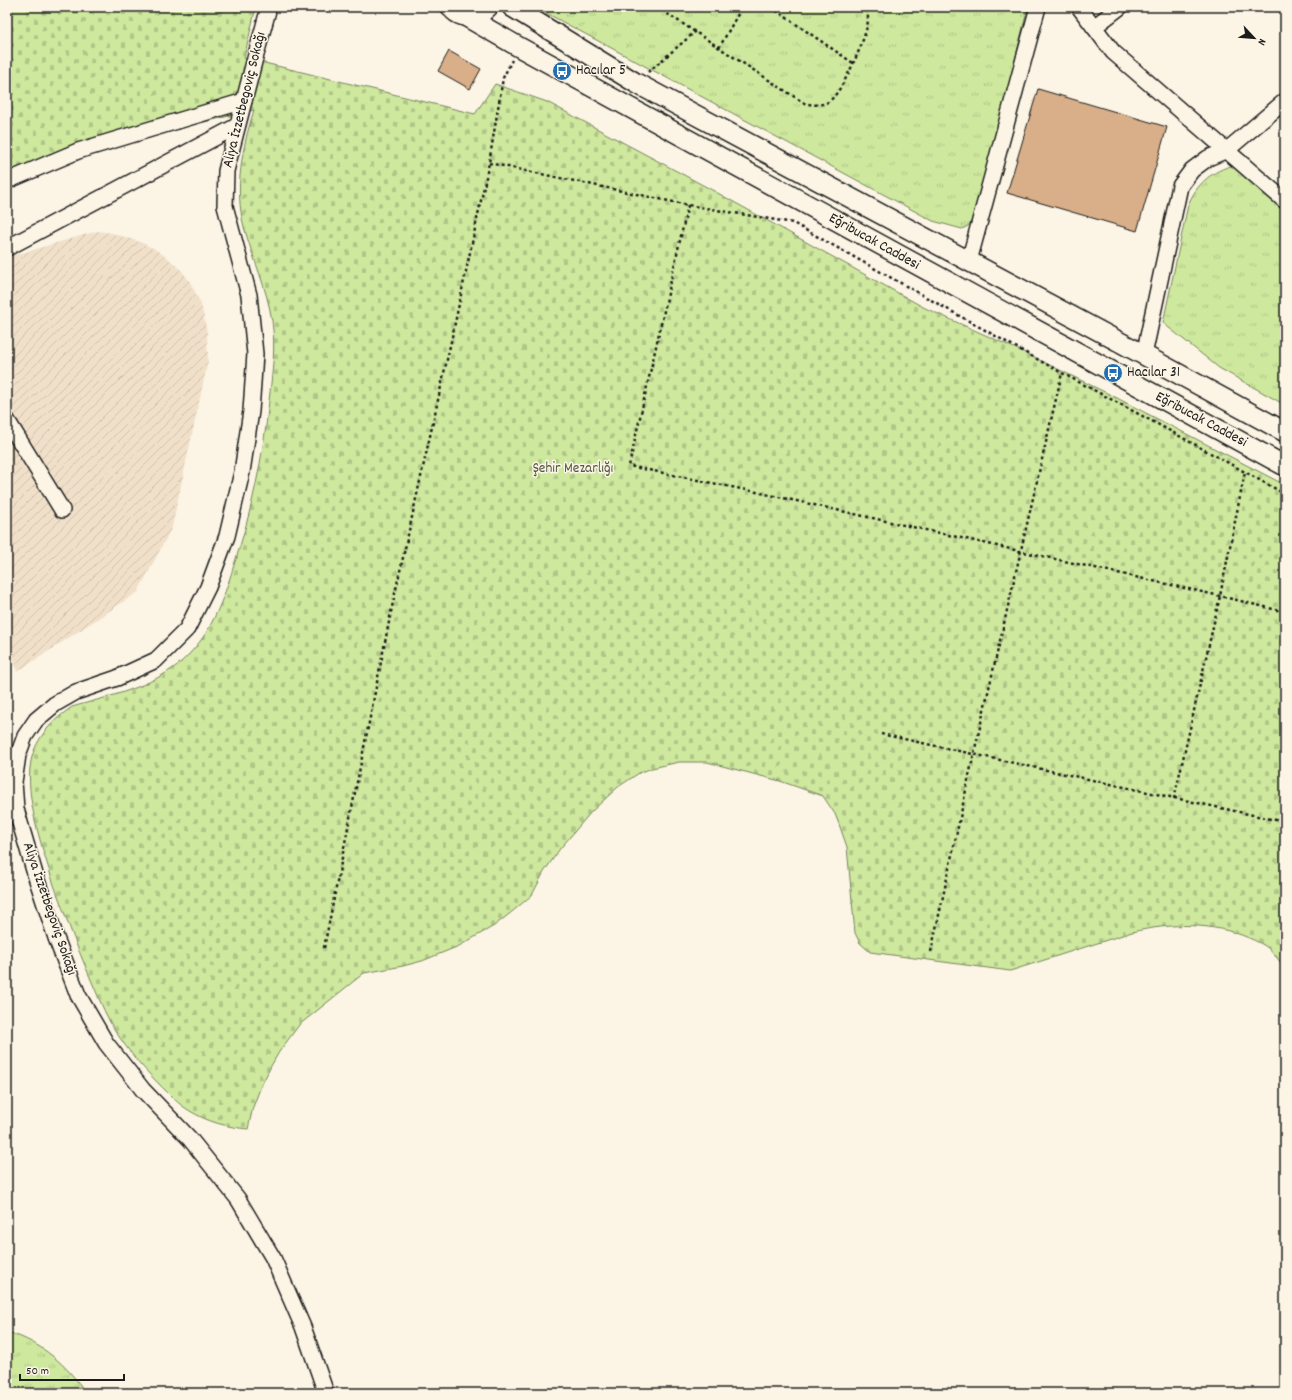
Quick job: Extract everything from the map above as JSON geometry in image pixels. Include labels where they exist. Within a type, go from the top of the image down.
[{"type":"main road","points":[[454,10],[477,15],[488,7]]},
{"type":"main road","name":"Eğribucak Caddesi","points":[[512,7],[636,83],[1285,432]]},
{"type":"main road","name":"Eğribucak Caddesi","points":[[454,10],[1285,466]]},
{"type":"street","name":"Aliya İzzetbegoviç Sokağı","points":[[269,7],[226,171],[225,206],[249,295],[255,354],[251,411],[242,472],[227,536],[208,587],[187,629],[156,660],[117,678],[76,692],[55,704],[36,720],[25,736],[18,755],[14,782],[16,809],[35,874],[56,938],[78,995],[106,1043],[143,1090],[190,1139],[238,1199],[273,1258],[303,1327],[326,1393]]},
{"type":"street","points":[[969,261],[1038,7]]},
{"type":"street","points":[[1078,7],[1113,52],[1285,201]]},
{"type":"street","points":[[1094,27],[1120,7]]},
{"type":"street","points":[[7,181],[78,152],[244,101]]},
{"type":"street","points":[[1144,355],[1180,186],[1192,170],[1208,158],[1227,150],[1285,101]]},
{"type":"street","points":[[7,248],[237,126]]},
{"type":"street","points":[[7,420],[62,510]]},
{"type":"path","points":[[657,7],[804,103],[812,105],[821,105],[835,96],[853,63],[863,42],[868,20],[865,7]]},
{"type":"path","points":[[719,48],[742,7]]},
{"type":"path","points":[[771,7],[853,63]]},
{"type":"path","points":[[636,83],[695,32]]},
{"type":"path","points":[[324,948],[392,607],[489,163],[503,78],[519,47]]},
{"type":"path","points":[[489,163],[688,205],[793,223],[1062,373],[1285,494]]},
{"type":"path","points":[[688,205],[629,466],[761,493],[1220,596],[1285,612]]},
{"type":"path","points":[[931,952],[974,753],[1062,373]]},
{"type":"path","points":[[1174,799],[1220,596],[1245,472]]},
{"type":"path","points":[[881,734],[974,753],[1174,799],[1285,822]]},
{"type":"shaded area","points":[[97,231],[112,233],[140,242],[155,249],[181,270],[189,280],[201,304],[207,332],[208,361],[172,527],[138,592],[17,672],[7,630],[7,259],[12,256]]},
{"type":"green space","name":"Şehir Mezarlığı","points":[[7,7],[256,7],[244,58],[475,114],[495,84],[547,102],[714,191],[925,308],[1021,351],[1115,397],[1285,485],[1285,967],[1268,948],[1254,940],[1221,929],[1191,926],[1162,927],[1132,932],[1010,971],[870,952],[860,943],[855,933],[847,847],[835,814],[823,796],[780,781],[707,762],[679,762],[652,768],[639,773],[618,787],[591,812],[559,850],[544,872],[532,895],[494,926],[459,946],[422,961],[364,973],[299,1025],[279,1052],[261,1086],[253,1107],[248,1129],[233,1127],[211,1121],[197,1115],[182,1105],[152,1077],[132,1054],[120,1039],[104,1011],[84,964],[54,885],[40,840],[32,807],[30,791],[31,761],[33,752],[46,730],[52,723],[72,707],[115,695],[143,685],[169,671],[181,662],[205,634],[224,595],[240,545],[256,484],[267,422],[273,361],[274,341],[270,309],[241,213],[241,168],[246,139],[254,110],[117,143],[7,187]]},
{"type":"green space","points":[[535,7],[1028,7],[976,217],[968,226],[962,229],[933,221]]},
{"type":"green space","points":[[1234,165],[1285,211],[1285,405],[1219,368],[1163,323],[1188,205],[1196,190],[1206,179],[1212,174]]},
{"type":"green space","points":[[7,1332],[19,1336],[42,1348],[62,1364],[86,1393],[7,1393]]},
{"type":"building","points":[[449,51],[481,69],[470,89],[438,71]]},
{"type":"building","points":[[1038,89],[1167,127],[1137,231],[1007,193]]},
{"type":"place","name":"Hacılar 5","points":[[562,71]]},
{"type":"place","name":"Hacılar 31","points":[[1113,373]]}]
